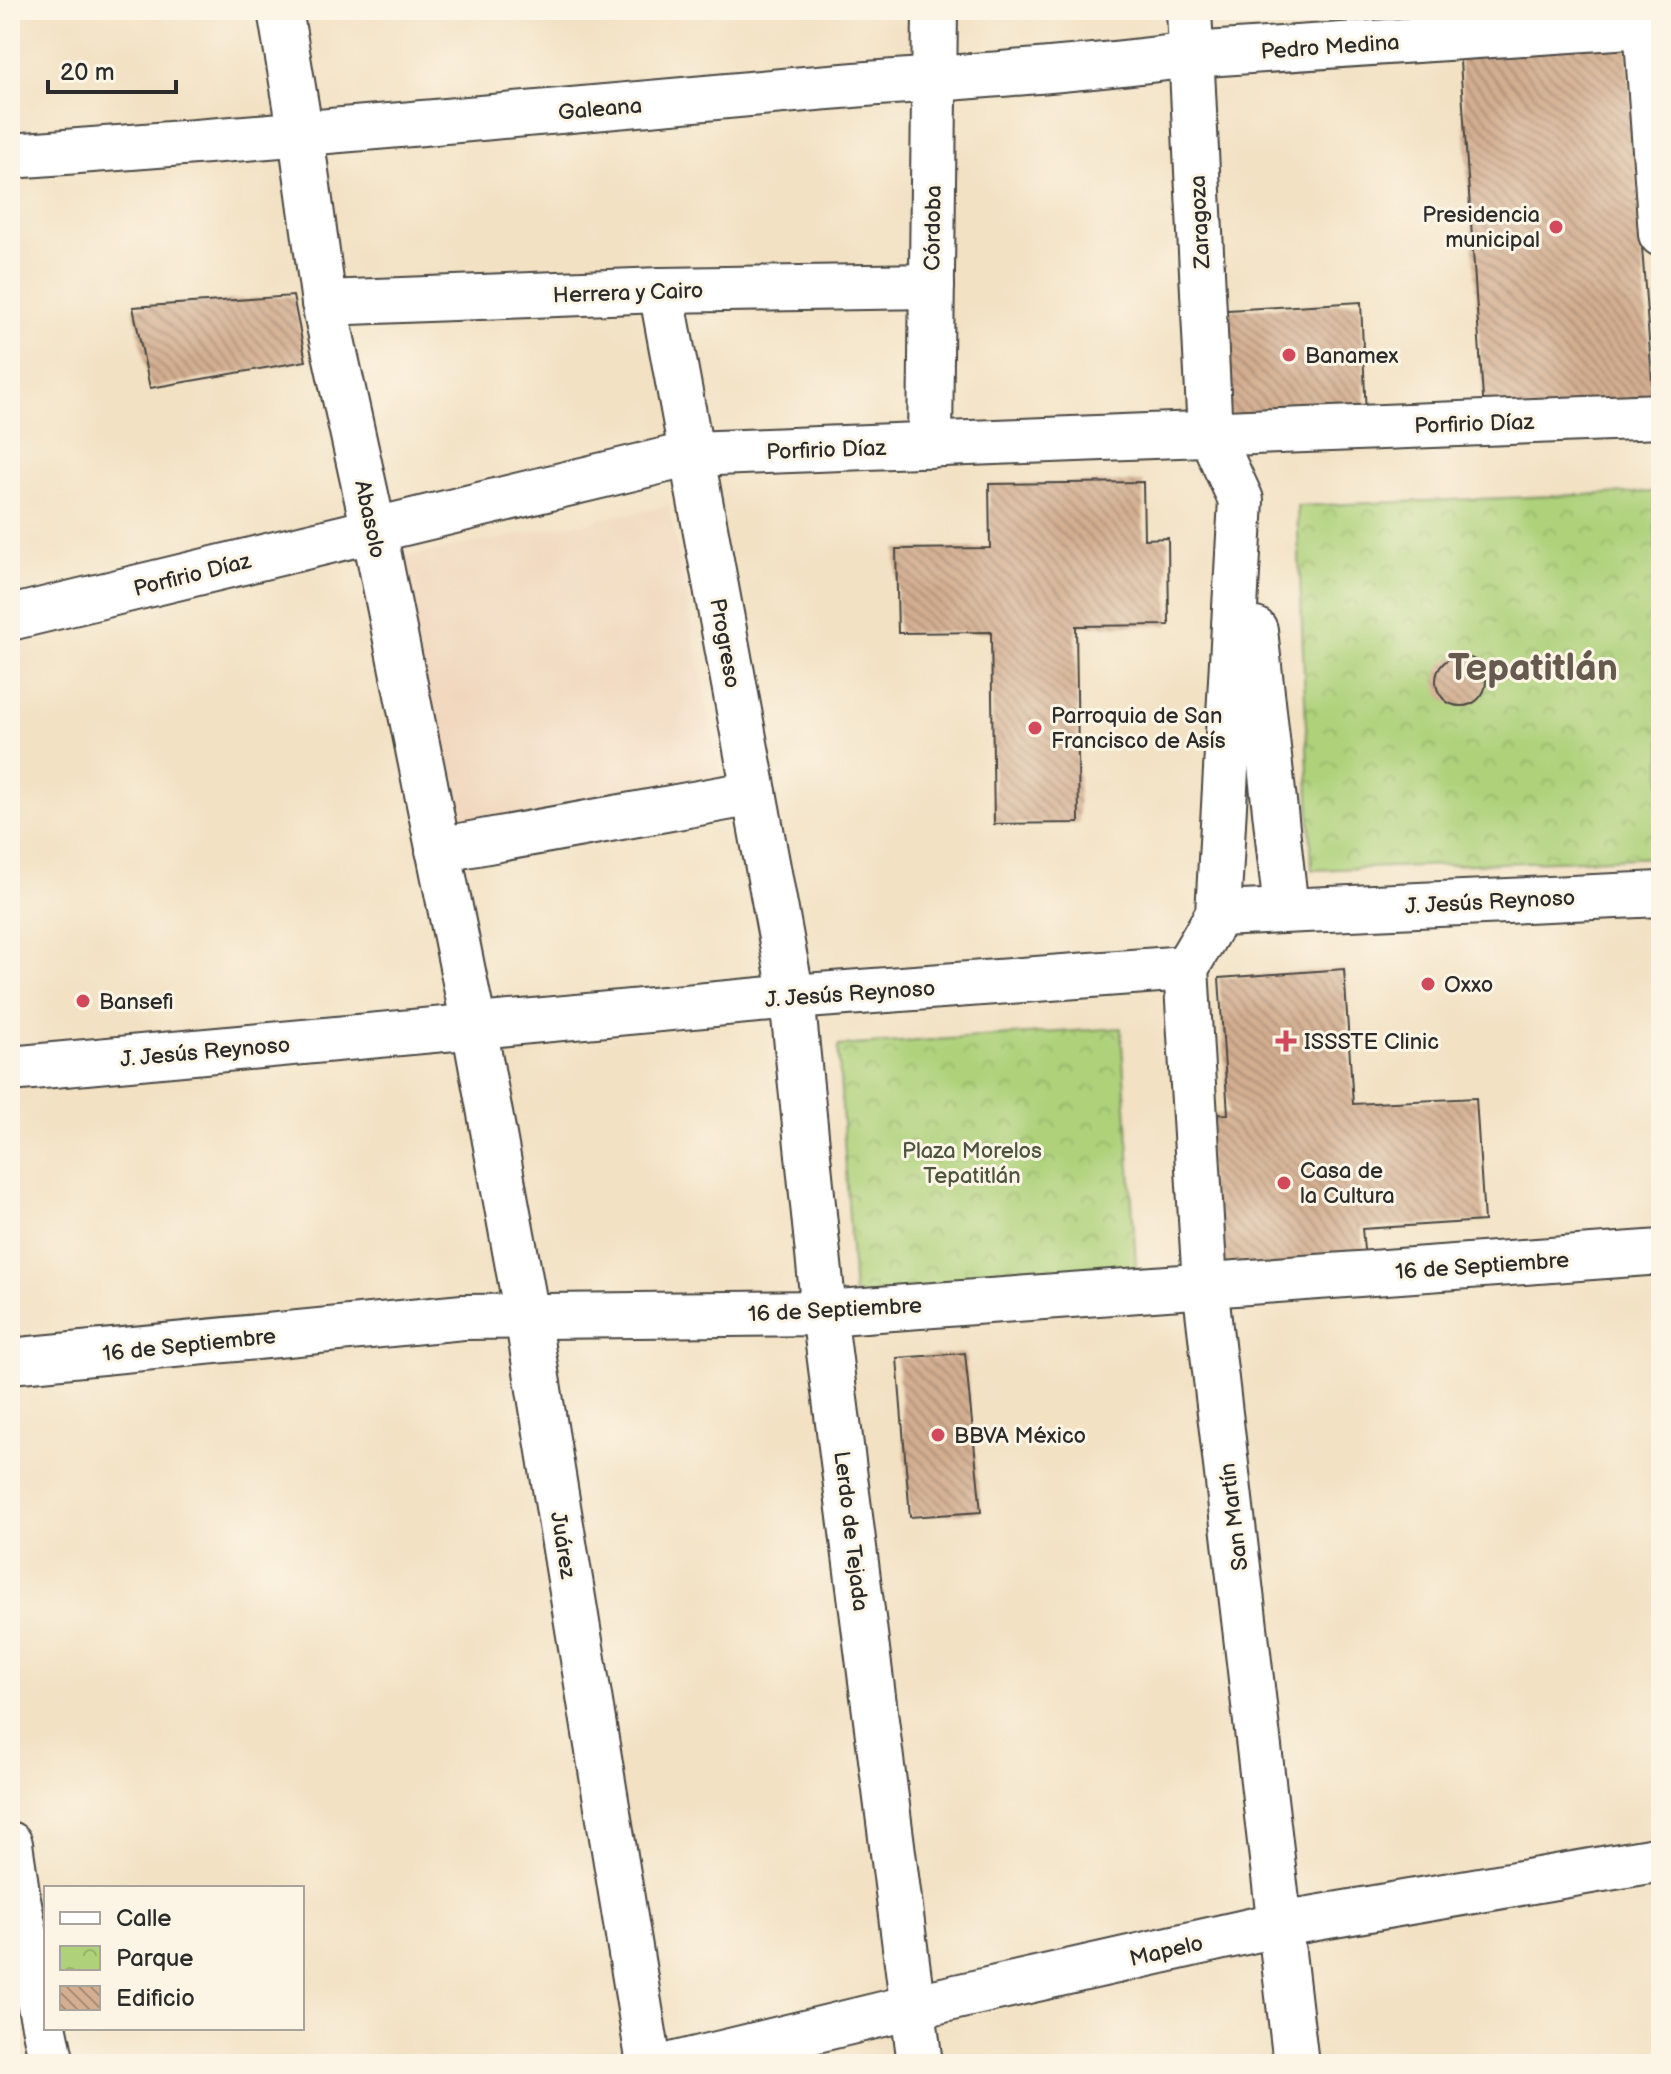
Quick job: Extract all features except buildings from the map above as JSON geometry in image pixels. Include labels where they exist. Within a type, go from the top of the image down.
[{"type":"street","name":"Abasolo","points":[[280,10],[324,303],[374,531],[474,1026]]},
{"type":"street","name":"Córdoba","points":[[930,445],[935,10]]},
{"type":"street","name":"Zaragoza","points":[[1189,10],[1210,433]]},
{"type":"street","name":"Pedro Medina","points":[[1190,55],[1651,20]]},
{"type":"street","points":[[1651,20],[1661,234]]},
{"type":"street","name":"Galeana","points":[[10,156],[301,135],[1116,65],[1190,55]]},
{"type":"street","name":"Herrera y Cairo","points":[[324,303],[661,290],[932,286]]},
{"type":"street","name":"Progreso","points":[[661,290],[792,997]]},
{"type":"street","name":"Porfirio Díaz","points":[[10,618],[691,454],[1661,416]]},
{"type":"street","points":[[1210,433],[1241,500],[1286,910]]},
{"type":"street","points":[[1186,968],[1218,914],[1241,500]]},
{"type":"street","points":[[438,850],[754,793]]},
{"type":"street","name":"J. Jesús Reynoso","points":[[1218,914],[1661,894]]},
{"type":"street","name":"J. Jesús Reynoso","points":[[10,1069],[792,997],[1186,968]]},
{"type":"street","name":"San Martín","points":[[1186,968],[1205,1285],[1296,2064]]},
{"type":"street","name":"Lerdo de Tejada","points":[[792,997],[824,1313],[920,2064]]},
{"type":"street","name":"Juárez","points":[[474,1026],[527,1316],[649,2064]]},
{"type":"street","name":"16 de Septiembre","points":[[10,1361],[463,1317],[824,1313],[1661,1252]]},
{"type":"street","points":[[10,1844],[44,2025]]},
{"type":"street","name":"Mapelo","points":[[676,2064],[1281,1924],[1661,1859]]},
{"type":"street","points":[[45,2030],[52,2064]]},
{"type":"shaded area","points":[[669,506],[721,778],[452,830],[399,558]]},
{"type":"green space","points":[[1654,492],[1661,668],[1661,857],[1312,870],[1297,506]]},
{"type":"green space","name":"Plaza Morelos Tepatitlán","points":[[1121,1028],[1137,1279],[854,1296],[838,1046]]},
{"type":"place","name":"Presidencia municipal","points":[[1556,227]]},
{"type":"place","name":"Banamex","points":[[1289,355]]},
{"type":"place","name":"Parroquia de San Francisco de Asís","points":[[1035,728]]},
{"type":"place","name":"Oxxo","points":[[1428,984]]},
{"type":"place","name":"Bansefi","points":[[83,1001]]},
{"type":"place","name":"ISSSTE Clinic","points":[[1286,1041]]},
{"type":"place","name":"Casa de la Cultura","points":[[1284,1183]]},
{"type":"place","name":"BBVA México","points":[[938,1435]]},
{"type":"district","name":"Tepatitlán","points":[[1533,667]]}]
